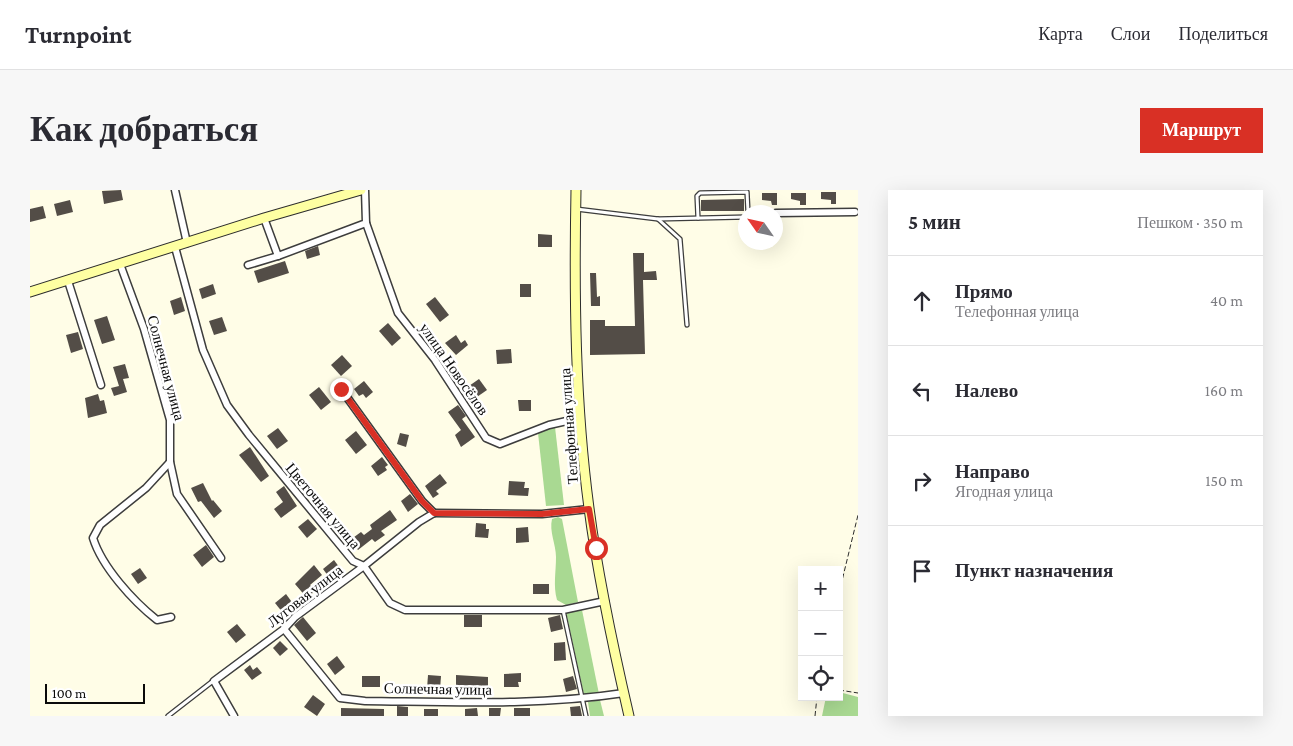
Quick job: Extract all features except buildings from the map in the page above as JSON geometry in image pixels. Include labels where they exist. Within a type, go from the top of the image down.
[{"type":"street","points":[[175,190],[187,243]]},
{"type":"street","points":[[30,292],[264,218],[363,190]]},
{"type":"street","name":"улица Новосёлов","points":[[363,190],[366,223],[398,313],[435,360],[486,438],[500,444],[549,425],[580,418]]},
{"type":"street","name":"Телефонная улица","points":[[576,190],[580,418],[589,509],[605,601],[629,716]]},
{"type":"street","points":[[783,213],[855,212]]},
{"type":"street","points":[[264,218],[278,256]]},
{"type":"street","points":[[248,265],[278,256],[366,223]]},
{"type":"street","name":"Цветочная улица","points":[[175,247],[203,350],[227,405],[249,435],[353,561],[364,566],[390,603],[405,610],[563,610],[605,601]]},
{"type":"street","name":"Солнечная улица","points":[[120,264],[144,329],[170,420],[170,462],[177,494],[221,558]]},
{"type":"street","points":[[68,281],[101,385]]},
{"type":"street","points":[[341,389],[422,501],[434,513],[542,514],[589,509]]},
{"type":"street","points":[[170,462],[146,488],[100,525],[93,538],[98,554],[143,609],[157,620],[171,617]]},
{"type":"street","name":"Луговая улица","points":[[214,681],[284,629],[294,617],[364,566],[418,522],[434,513]]},
{"type":"street","name":"Солнечная улица","points":[[284,629],[340,698],[365,701],[516,702],[582,699],[624,693]]},
{"type":"street","points":[[214,681],[234,716]]},
{"type":"lane","points":[[698,218],[697,196],[700,193],[747,192],[748,205]]},
{"type":"lane","points":[[576,209],[658,218],[738,217]]},
{"type":"lane","points":[[658,218],[680,239],[687,325]]},
{"type":"lane","points":[[563,610],[586,716]]},
{"type":"lane","points":[[168,716],[214,681]]},
{"type":"path","points":[[843,577],[858,515]]},
{"type":"path","points":[[843,691],[858,693]]},
{"type":"path","points":[[815,716],[817,701]]},
{"type":"green space","points":[[555,427],[564,505],[546,506],[538,433]]},
{"type":"green space","points":[[558,517],[562,519],[578,602],[566,605],[557,600],[555,589],[556,557],[551,524],[552,519]]},
{"type":"green space","points":[[582,610],[599,694],[584,695],[566,612]]},
{"type":"green space","points":[[843,693],[858,697],[858,716],[822,716],[825,701],[843,701]]},
{"type":"green space","points":[[600,700],[604,716],[590,716],[588,702]]},
{"type":"route","points":[[341,389],[422,501],[434,513],[542,514],[589,509],[596,548]]}]
